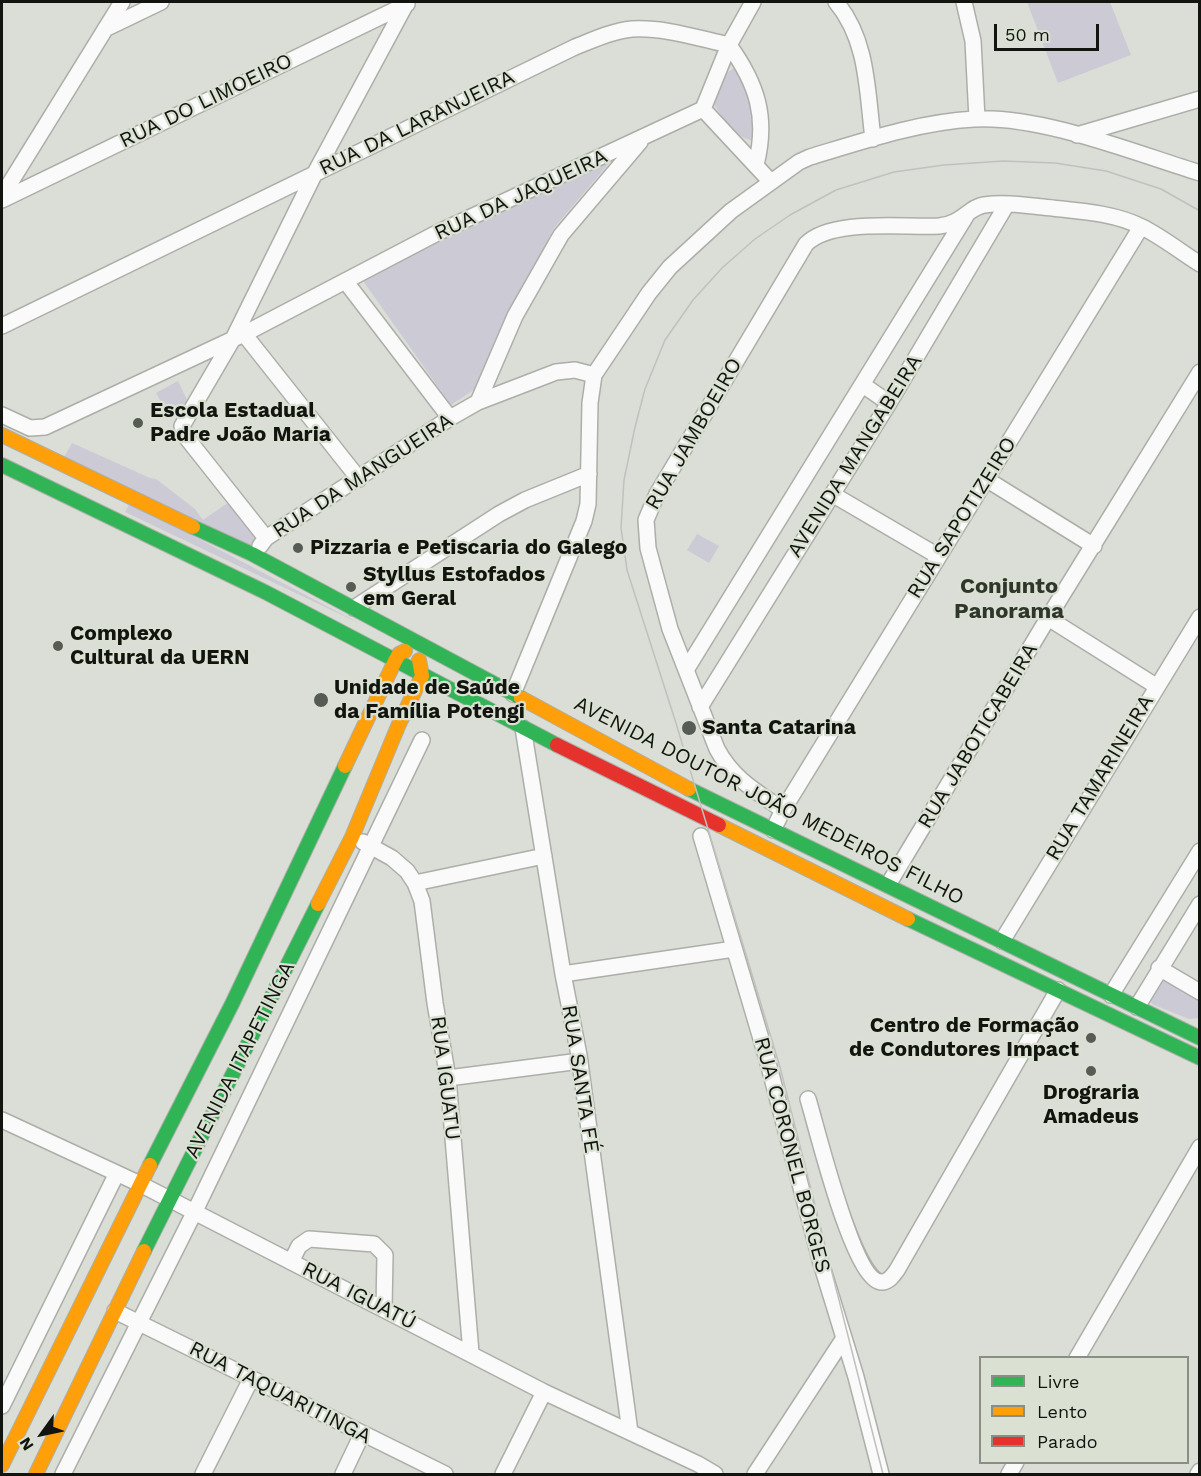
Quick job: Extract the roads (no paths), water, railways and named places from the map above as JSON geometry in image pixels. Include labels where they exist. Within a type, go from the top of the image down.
[{"type":"main road","name":"AVENIDA DOUTOR JOÃO MEDEIROS FILHO","points":[[2,435],[252,554],[414,644],[476,674],[697,793],[1200,1038]]},
{"type":"main road","name":"AVENIDA DOUTOR JOÃO MEDEIROS FILHO","points":[[2,465],[265,592],[523,728],[884,907],[1200,1058]]},
{"type":"main road","points":[[26,476],[54,478],[105,502],[116,502],[124,495]]},
{"type":"main road","points":[[395,661],[399,654],[414,644],[422,676]]},
{"type":"main road","name":"AVENIDA ITAPETINGA","points":[[36,1474],[47,1411],[74,1357],[115,1311],[169,1199],[231,1040],[232,1004],[395,661]]},
{"type":"main road","name":"AVENIDA ITAPETINGA","points":[[2,1465],[47,1411],[74,1357],[140,1184],[231,1040],[262,1018],[352,837],[399,724],[422,676]]},
{"type":"main road","points":[[399,724],[428,702],[456,693]]},
{"type":"main road","points":[[232,1004],[262,1018]]},
{"type":"street","points":[[2,198],[122,2]]},
{"type":"street","points":[[105,29],[161,2]]},
{"type":"street","points":[[266,538],[186,437],[182,426],[239,335],[315,173],[408,2]]},
{"type":"street","name":"RUA DO LIMOEIRO","points":[[2,198],[408,2]]},
{"type":"street","points":[[753,2],[729,45],[702,109],[771,182]]},
{"type":"street","points":[[836,2],[846,14],[858,38],[864,64],[873,139]]},
{"type":"street","points":[[964,2],[973,41],[977,119]]},
{"type":"street","name":"RUA DA LARANJEIRA","points":[[2,326],[575,47],[604,35],[632,29],[661,30],[729,45]]},
{"type":"street","points":[[729,45],[751,80],[758,99],[761,134],[756,165]]},
{"type":"street","points":[[1077,135],[1200,99]]},
{"type":"street","name":"RUA DA JAQUEIRA","points":[[2,415],[30,428],[40,429],[239,335],[346,282],[439,232],[702,109]]},
{"type":"street","points":[[513,694],[584,521],[588,504],[590,403],[594,375],[649,293],[670,267],[723,218],[799,162],[810,157],[933,124],[977,119],[1007,120],[1077,135],[1200,173]]},
{"type":"street","name":"RUA DA MANGUEIRA","points":[[478,402],[515,316],[561,235],[644,138]]},
{"type":"street","points":[[966,216],[981,205],[1007,204],[1094,213],[1141,227],[1200,264]]},
{"type":"street","name":"AVENIDA MANGABEIRA","points":[[700,707],[890,403],[1007,204]]},
{"type":"street","name":"RUA JAMBOEIRO","points":[[783,810],[737,778],[729,770],[717,749],[662,600],[648,548],[645,520],[657,494],[811,239],[833,231],[884,225],[941,226],[954,223],[966,216]]},
{"type":"street","name":"AVENIDA MANGABEIRA","points":[[686,670],[966,216]]},
{"type":"street","name":"RUA SAPOTIZEIRO","points":[[783,810],[1141,227]]},
{"type":"street","points":[[346,282],[450,418]]},
{"type":"street","points":[[239,335],[359,479]]},
{"type":"street","name":"RUA DA MANGUEIRA","points":[[252,554],[266,538],[478,402],[556,372],[575,370],[594,375]]},
{"type":"street","name":"RUA JABOTICABEIRA","points":[[888,885],[1048,618],[1200,372]]},
{"type":"street","points":[[862,385],[890,403]]},
{"type":"street","points":[[360,612],[499,514],[525,500],[589,474]]},
{"type":"street","points":[[986,479],[1094,546]]},
{"type":"street","points":[[832,494],[938,556]]},
{"type":"street","points":[[1048,618],[1156,686]]},
{"type":"street","name":"RUA TAMARINEIRA","points":[[1002,941],[1199,619]]},
{"type":"street","name":"RUA SANTA FÉ","points":[[523,728],[563,974],[580,1061],[630,1432]]},
{"type":"street","name":"AVENIDA ITAPETINGA","points":[[63,1474],[194,1214],[422,740]]},
{"type":"street","points":[[773,830],[783,810]]},
{"type":"street","name":"RUA CORONEL BORGES","points":[[701,836],[767,1059],[821,1263],[881,1474]]},
{"type":"street","name":"RUA IGUATU","points":[[352,837],[400,864],[415,884],[422,901],[435,1003],[448,1078],[471,1353]]},
{"type":"street","points":[[1111,995],[1200,851]]},
{"type":"street","points":[[415,884],[544,856]]},
{"type":"street","points":[[1137,1007],[1200,904]]},
{"type":"street","points":[[563,974],[734,949]]},
{"type":"street","points":[[1159,968],[1200,992]]},
{"type":"street","points":[[808,1099],[846,1228],[865,1268],[876,1280],[883,1282],[891,1278],[897,1270],[1058,990]]},
{"type":"street","points":[[448,1078],[580,1061]]},
{"type":"street","name":"RUA IGUATÚ","points":[[2,1120],[140,1184],[194,1214],[544,1392],[715,1474]]},
{"type":"street","points":[[1078,1356],[1200,1147]]},
{"type":"street","points":[[2,1406],[116,1174]]},
{"type":"street","points":[[291,1262],[299,1246],[309,1239],[374,1244],[385,1255],[384,1309]]},
{"type":"street","name":"RUA TAQUARITINGA","points":[[115,1311],[445,1474]]},
{"type":"street","points":[[755,1474],[844,1338]]},
{"type":"street","points":[[203,1474],[251,1379]]},
{"type":"street","points":[[503,1474],[544,1392]]},
{"type":"street","points":[[343,1474],[362,1434]]},
{"type":"tram line","points":[[883,1474],[780,1067],[627,570],[621,528],[624,480],[635,427],[645,389],[665,340],[693,300],[722,268],[755,239],[790,215],[836,190],[894,172],[944,165],[1003,161],[1055,163],[1106,171],[1161,189],[1200,211]]},
{"type":"place","name":"Escola Estadual Padre João Maria","points":[[138,423]]},
{"type":"place","name":"Pizzaria e Petiscaria do Galego","points":[[298,548]]},
{"type":"place","name":"Styllus Estofados em Geral","points":[[351,587]]},
{"type":"place","name":"Complexo Cultural da UERN","points":[[58,646]]},
{"type":"place","name":"Unidade de Saúde da Família Potengi","points":[[321,700]]},
{"type":"place","name":"Santa Catarina","points":[[689,728]]},
{"type":"place","name":"Centro de Formação de Condutores Impact","points":[[1091,1038]]},
{"type":"place","name":"Drograria Amadeus","points":[[1091,1071]]},
{"type":"district","name":"Conjunto Panorama","points":[[1009,600]]}]
